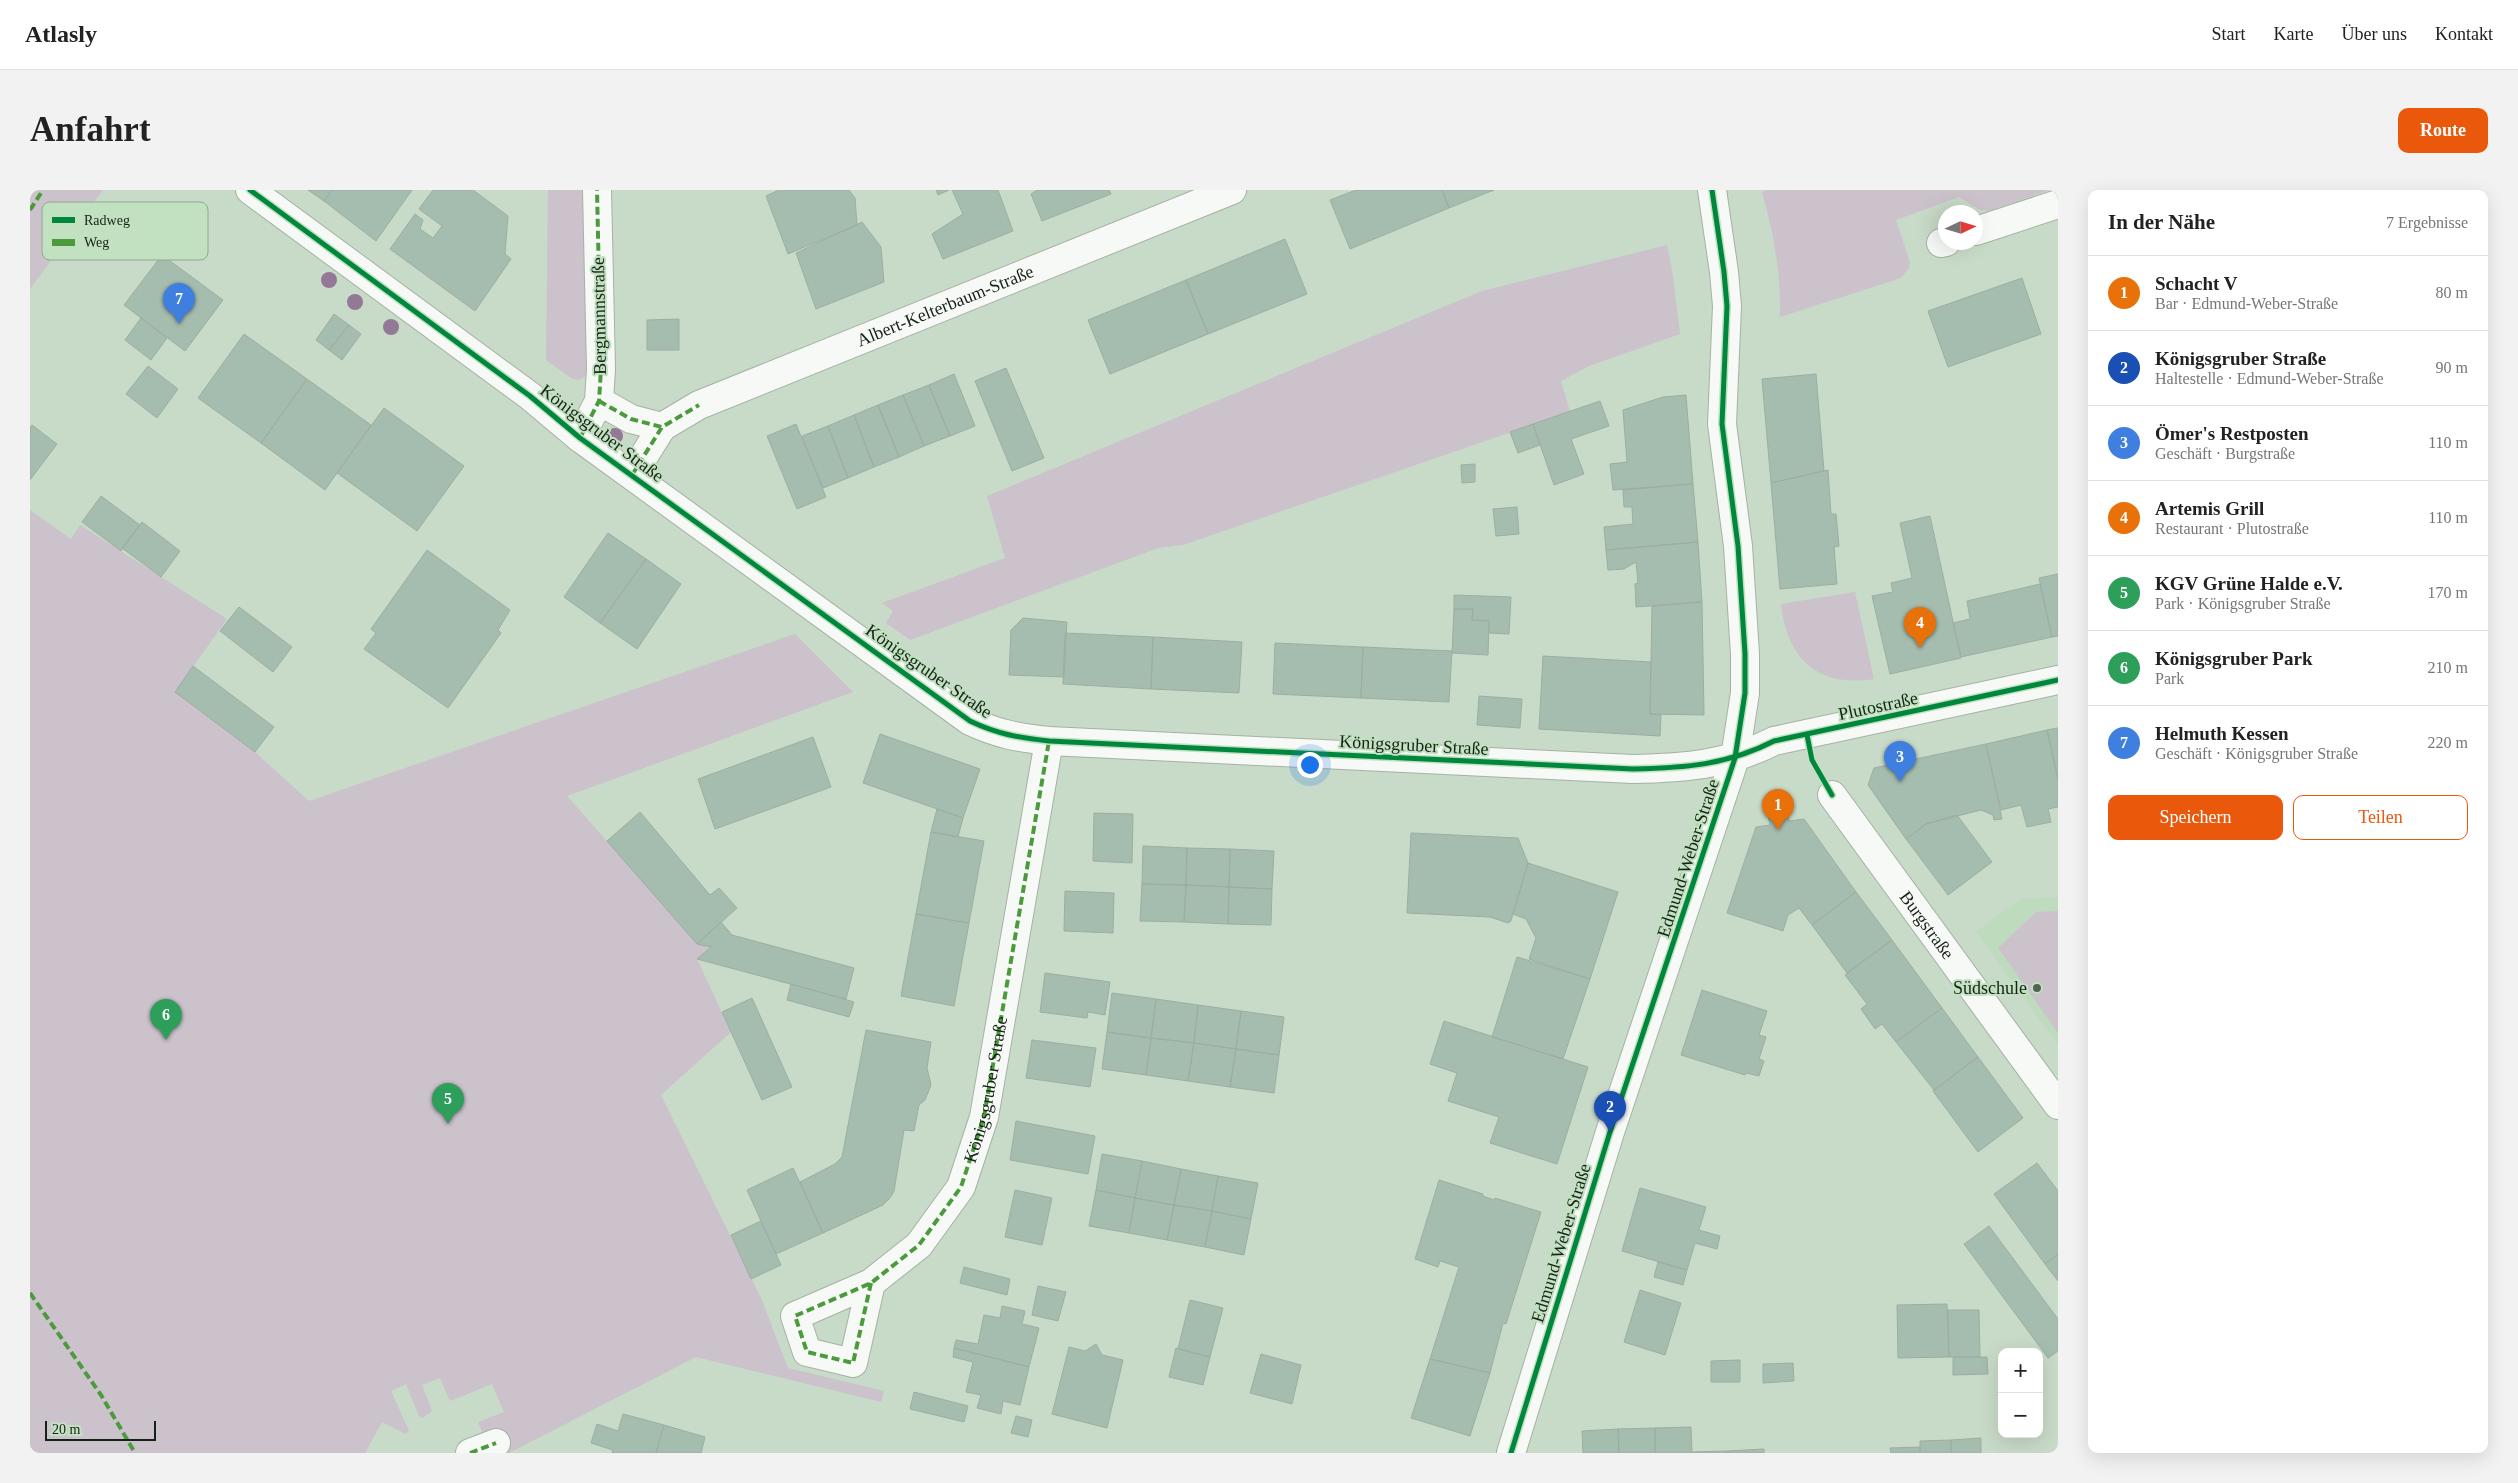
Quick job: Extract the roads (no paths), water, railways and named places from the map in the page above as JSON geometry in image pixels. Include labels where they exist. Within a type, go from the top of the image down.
[{"type":"street","name":"Königsgruber Straße","points":[[250,190],[530,396],[580,438],[970,722],[1009,736],[1049,741],[1633,769],[1696,767],[1735,758]]},
{"type":"street","name":"Bergmannstraße","points":[[580,438],[599,401],[601,369],[598,190]]},
{"type":"street","name":"Albert-Kelterbaum-Straße","points":[[632,475],[662,427],[699,405],[1232,190]]},
{"type":"street","name":"Edmund-Weber-Straße","points":[[1511,1453],[1613,1122],[1735,758],[1745,692],[1745,639],[1738,546],[1722,424],[1727,306],[1712,190]]},
{"type":"street","points":[[1983,230],[2058,204]]},
{"type":"street","points":[[599,401],[631,419],[662,427]]},
{"type":"street","name":"Plutostraße","points":[[1735,758],[1774,741],[2058,680]]},
{"type":"street","name":"Königsgruber Straße","points":[[871,1283],[918,1245],[961,1187],[984,1117],[1049,741]]},
{"type":"street","name":"Burgstraße","points":[[1832,795],[2058,1105]]},
{"type":"street","points":[[470,1453],[496,1443]]},
{"type":"place","name":"Helmuth Kessen","points":[[179,324]]},
{"type":"place","name":"Artemis Grill","points":[[1920,648]]},
{"type":"place","name":"Ömer's Restposten","points":[[1900,782]]},
{"type":"place","name":"Schacht V","points":[[1778,830]]},
{"type":"place","name":"Südschule","points":[[2037,988]]},
{"type":"place","name":"Königsgruber Park","points":[[166,1040]]},
{"type":"place","name":"KGV Grüne Halde e.V.","points":[[448,1124]]},
{"type":"place","name":"Königsgruber Straße","points":[[1610,1132]]}]
